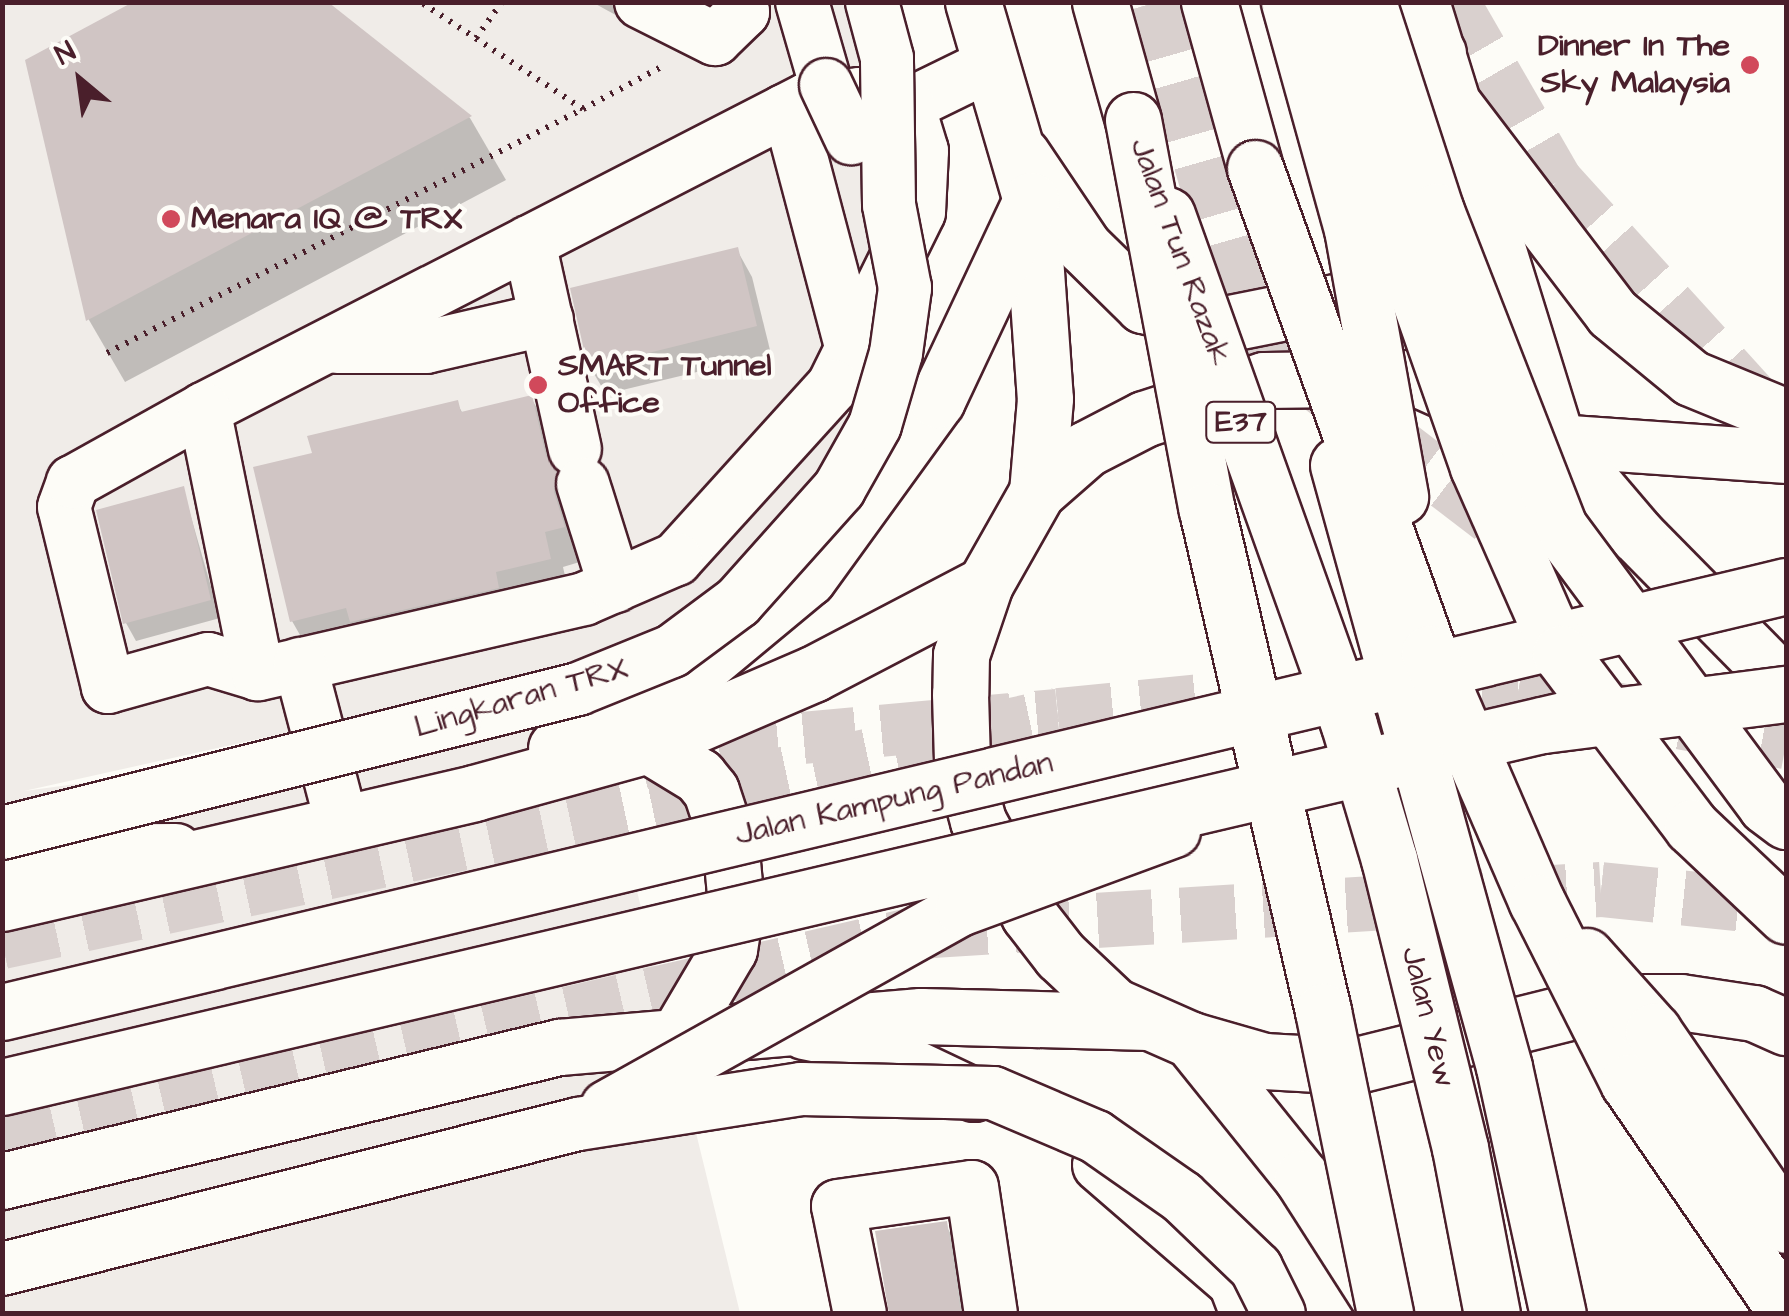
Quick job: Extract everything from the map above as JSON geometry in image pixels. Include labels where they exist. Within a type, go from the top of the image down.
[{"type":"main road","name":"Jalan Tun Razak","points":[[1100,2],[1133,120],[1349,725]]},
{"type":"main road","name":"E37","points":[[1210,2],[1255,168]]},
{"type":"main road","points":[[1289,2],[1352,229],[1429,653]]},
{"type":"main road","points":[[1329,2],[1409,270],[1478,467],[1560,653]]},
{"type":"main road","points":[[1368,2],[1436,211],[1560,528],[1766,806],[1786,820]]},
{"type":"main road","points":[[1421,2],[1557,441],[1637,536],[1786,686]]},
{"type":"main road","points":[[973,26],[1026,178],[1045,398],[1036,492]]},
{"type":"main road","points":[[1026,178],[1084,247],[1144,305],[1220,325],[1360,297],[1417,240],[1435,153],[1438,54]]},
{"type":"main road","points":[[1456,108],[1612,313],[1691,378],[1786,417]]},
{"type":"main road","points":[[1133,120],[1208,510],[1324,1011],[1386,1314]]},
{"type":"main road","points":[[1255,168],[1429,653],[1537,902],[1628,1082],[1786,1312]]},
{"type":"main road","name":"Jalan Yew","points":[[1255,168],[1504,1067],[1558,1314]]},
{"type":"main road","points":[[474,792],[697,670],[808,578],[937,400],[1026,178]]},
{"type":"main road","points":[[1352,229],[1560,653],[1692,827],[1786,916]]},
{"type":"main road","points":[[1557,441],[1416,378],[1264,380],[1144,419],[1086,449],[1036,492],[985,584],[961,656],[962,762],[978,822],[1029,915],[1060,955],[1114,1006],[1171,1031],[1264,1061],[1353,1066],[1610,1002],[1680,1002],[1754,1013],[1786,1027]]},
{"type":"main road","points":[[2,903],[474,792],[648,744],[813,674],[985,584]]},
{"type":"main road","name":"Jalan Kampung Pandan","points":[[2,1012],[1786,586]]},
{"type":"main road","points":[[2,1086],[1786,668]]},
{"type":"main road","points":[[1543,725],[1786,694]]},
{"type":"main road","name":"Jalan Yew","points":[[1349,725],[1389,859],[1460,1148],[1492,1314]]},
{"type":"main road","points":[[648,744],[699,776],[711,792],[731,851],[736,906],[729,949],[680,1032]]},
{"type":"main road","points":[[1537,902],[1652,1031],[1786,1225]]},
{"type":"main road","points":[[2,1181],[559,1047],[680,1032],[921,1016],[1171,1031],[1348,1246],[1386,1314]]},
{"type":"street","points":[[640,2],[728,21]]},
{"type":"street","points":[[802,2],[826,85],[889,205]]},
{"type":"street","name":"Lingkaran TRX","points":[[2,833],[578,688],[672,651],[738,602],[839,488],[876,425],[905,288],[889,205],[887,58],[872,2]]},
{"type":"street","points":[[908,105],[973,26]]},
{"type":"street","points":[[860,94],[908,105],[922,151],[919,212],[852,349],[833,386],[676,559],[584,599],[279,669],[208,659],[108,687],[64,507],[73,482],[204,409],[808,99],[860,94]]},
{"type":"street","points":[[784,112],[796,134],[852,349]]},
{"type":"street","points":[[529,242],[579,466],[615,586]]},
{"type":"street","points":[[325,347],[426,348],[547,320]]},
{"type":"street","points":[[204,409],[279,669],[342,824]]},
{"type":"street","points":[[1557,441],[1786,458]]},
{"type":"street","points":[[578,1124],[962,909],[1326,776]]},
{"type":"street","points":[[2,850],[235,849]]},
{"type":"street","points":[[2,876],[235,849]]},
{"type":"street","points":[[769,1026],[873,1047],[966,1090],[1117,1176],[1236,1284],[1247,1314]]},
{"type":"street","points":[[2,1269],[578,1124],[801,1089],[993,1092],[1096,1137],[1182,1197],[1256,1268],[1279,1314]]},
{"type":"street","points":[[860,1314],[838,1206],[972,1186],[992,1314]]},
{"type":"street","points":[[1348,1246],[1358,1314]]},
{"type":"path","points":[[421,2],[582,108]]},
{"type":"path","points":[[476,38],[502,2]]},
{"type":"path","points":[[108,353],[582,108],[728,21]]},
{"type":"shaded area","points":[[3,3],[866,3],[902,169],[850,439],[722,589],[620,646],[465,693],[24,791],[594,715],[740,1313],[3,1314]]},
{"type":"building","name":"Menara IQ @ TRX","points":[[133,2],[328,2],[472,116],[86,321],[25,60]]},
{"type":"building","points":[[738,247],[757,326],[588,368],[570,288]]},
{"type":"building","points":[[532,395],[546,456],[557,472],[554,492],[565,527],[545,532],[551,559],[496,572],[499,588],[350,622],[346,608],[290,622],[253,467],[312,453],[307,436],[458,400],[461,412]]},
{"type":"building","points":[[184,486],[211,600],[123,624],[96,510]]},
{"type":"building","points":[[947,1221],[961,1314],[889,1314],[875,1231]]},
{"type":"tunnel","points":[[1155,2],[1250,332],[1517,536]]},
{"type":"tunnel","points":[[1452,2],[1556,182],[1767,415]]},
{"type":"tunnel","points":[[1399,691],[1518,691],[1786,741]]},
{"type":"tunnel","points":[[2,941],[1058,715],[1253,696]]},
{"type":"tunnel","points":[[642,762],[726,745],[1058,715]]},
{"type":"tunnel","points":[[2,1144],[932,930],[1601,889],[1786,908]]},
{"type":"place","name":"Dinner In The Sky Malaysia","points":[[1750,65]]},
{"type":"place","name":"Menara IQ @ TRX","points":[[171,219]]},
{"type":"place","name":"SMART Tunnel Office","points":[[538,385]]}]
